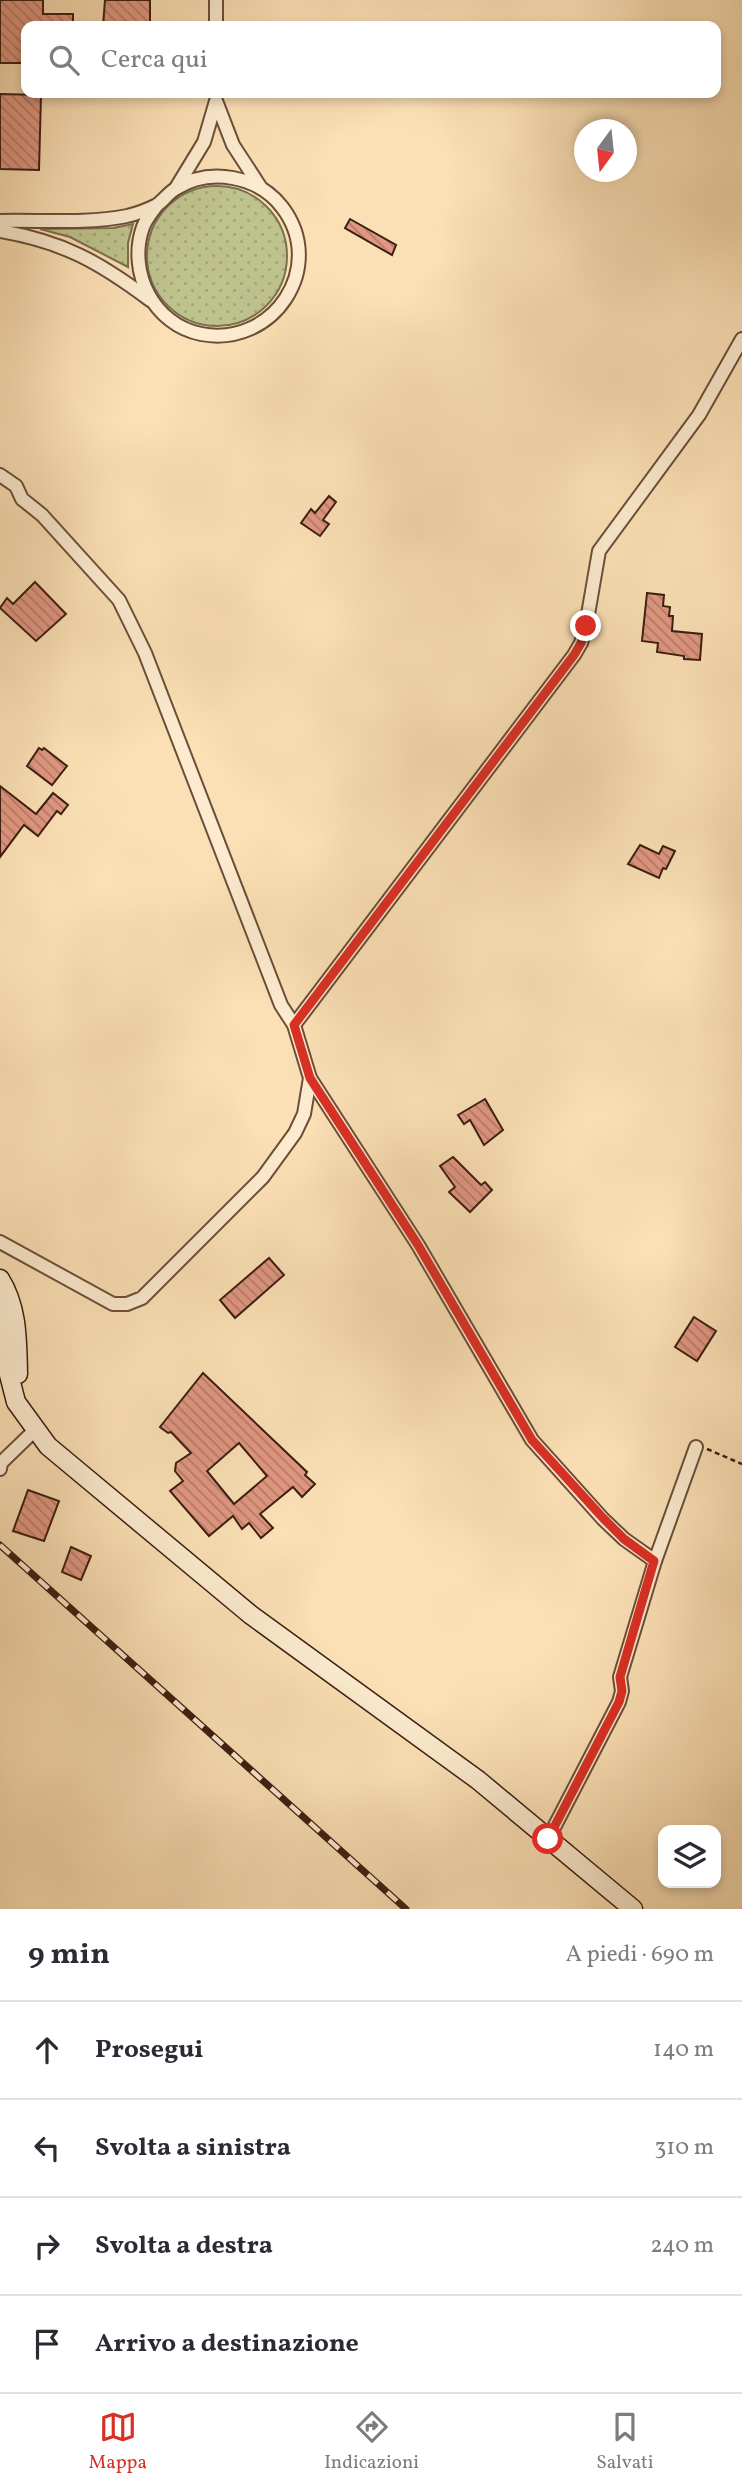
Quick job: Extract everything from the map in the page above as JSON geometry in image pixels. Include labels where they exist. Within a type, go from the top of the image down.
[{"type":"main road","points":[[0,1279],[10,1295],[15,1313],[18,1392],[16,1402]]},
{"type":"main road","points":[[0,1300],[5,1363],[16,1402],[48,1446],[251,1615],[478,1780],[633,1909]]},
{"type":"street","points":[[216,0],[216,21]]},
{"type":"street","points":[[152,301],[141,278],[138,252],[143,227],[157,205],[176,188],[204,142],[216,98]]},
{"type":"street","points":[[216,98],[233,145],[261,189]]},
{"type":"street","points":[[0,232],[71,250],[110,270],[152,301],[172,322],[192,332],[215,336],[237,334],[258,326],[279,308],[294,285],[299,258],[295,231],[282,207],[261,189],[241,179],[219,176],[197,179],[176,188]]},
{"type":"street","points":[[0,221],[103,219],[130,215],[157,205]]},
{"type":"street","points":[[294,1025],[574,655],[586,626],[599,551],[698,415],[742,340]]},
{"type":"street","points":[[0,475],[16,485],[22,499],[42,515],[120,600],[145,653],[281,1005],[294,1025],[310,1078],[418,1245],[532,1440],[624,1539],[654,1561]]},
{"type":"street","points":[[0,1242],[113,1304],[127,1304],[142,1298],[263,1177],[295,1133],[304,1114],[310,1078]]},
{"type":"street","points":[[0,1463],[36,1429]]},
{"type":"street","points":[[548,1839],[619,1702],[622,1691],[620,1677],[654,1561],[696,1447]]},
{"type":"street","points":[[0,1455],[0,1469]]},
{"type":"path","points":[[696,1447],[742,1464]]},
{"type":"green space","points":[[217,186],[244,192],[266,207],[281,229],[287,256],[281,283],[266,305],[244,320],[217,326],[190,320],[168,305],[153,283],[147,256],[153,229],[168,207],[190,192]]},
{"type":"green space","points":[[133,224],[128,243],[128,267],[70,237],[40,229],[113,228]]},
{"type":"building","points":[[0,0],[43,0],[43,14],[73,14],[73,21],[21,21],[21,63],[0,63]]},
{"type":"building","points":[[105,0],[150,0],[150,21],[103,21]]},
{"type":"building","points":[[0,94],[41,98],[39,170],[0,169]]},
{"type":"building","points":[[350,219],[396,245],[392,255],[345,228]]},
{"type":"building","points":[[329,496],[336,502],[323,520],[329,524],[320,536],[301,523],[311,509],[315,513]]},
{"type":"building","points":[[35,582],[66,614],[36,641],[0,608],[7,598],[13,604]]},
{"type":"building","points":[[647,593],[664,595],[663,606],[670,607],[669,616],[673,616],[672,631],[702,634],[700,660],[657,652],[658,643],[642,641]]},
{"type":"building","points":[[39,748],[44,748],[67,766],[52,785],[27,766]]},
{"type":"building","points":[[0,786],[36,814],[53,793],[68,805],[61,814],[57,811],[38,836],[24,825],[0,857]]},
{"type":"building","points":[[640,845],[659,854],[663,846],[675,851],[659,878],[628,864]]},
{"type":"building","points":[[485,1099],[503,1130],[484,1145],[470,1120],[464,1124],[458,1115]]},
{"type":"building","points":[[453,1157],[481,1185],[485,1182],[492,1190],[470,1212],[449,1192],[455,1187],[440,1166]]},
{"type":"building","points":[[269,1258],[284,1275],[235,1318],[220,1300]]},
{"type":"building","points":[[694,1317],[716,1331],[697,1361],[675,1347]]},
{"type":"building","points":[[203,1373],[307,1472],[305,1475],[315,1484],[302,1497],[293,1487],[260,1514],[273,1528],[261,1538],[249,1523],[242,1529],[233,1516],[209,1536],[170,1491],[183,1481],[175,1471],[176,1463],[191,1453],[171,1432],[168,1433],[160,1427]],"holes":[[[239,1443],[267,1476],[234,1504],[207,1471]]]},
{"type":"building","points":[[28,1490],[59,1501],[44,1541],[13,1531]]},
{"type":"building","points":[[71,1547],[91,1556],[81,1580],[62,1572]]},
{"type":"railway","points":[[0,1545],[406,1909]]},
{"type":"route","points":[[548,1839],[619,1702],[622,1691],[620,1677],[654,1561],[624,1539],[532,1440],[418,1245],[310,1078],[294,1025],[574,655],[586,626]]}]
